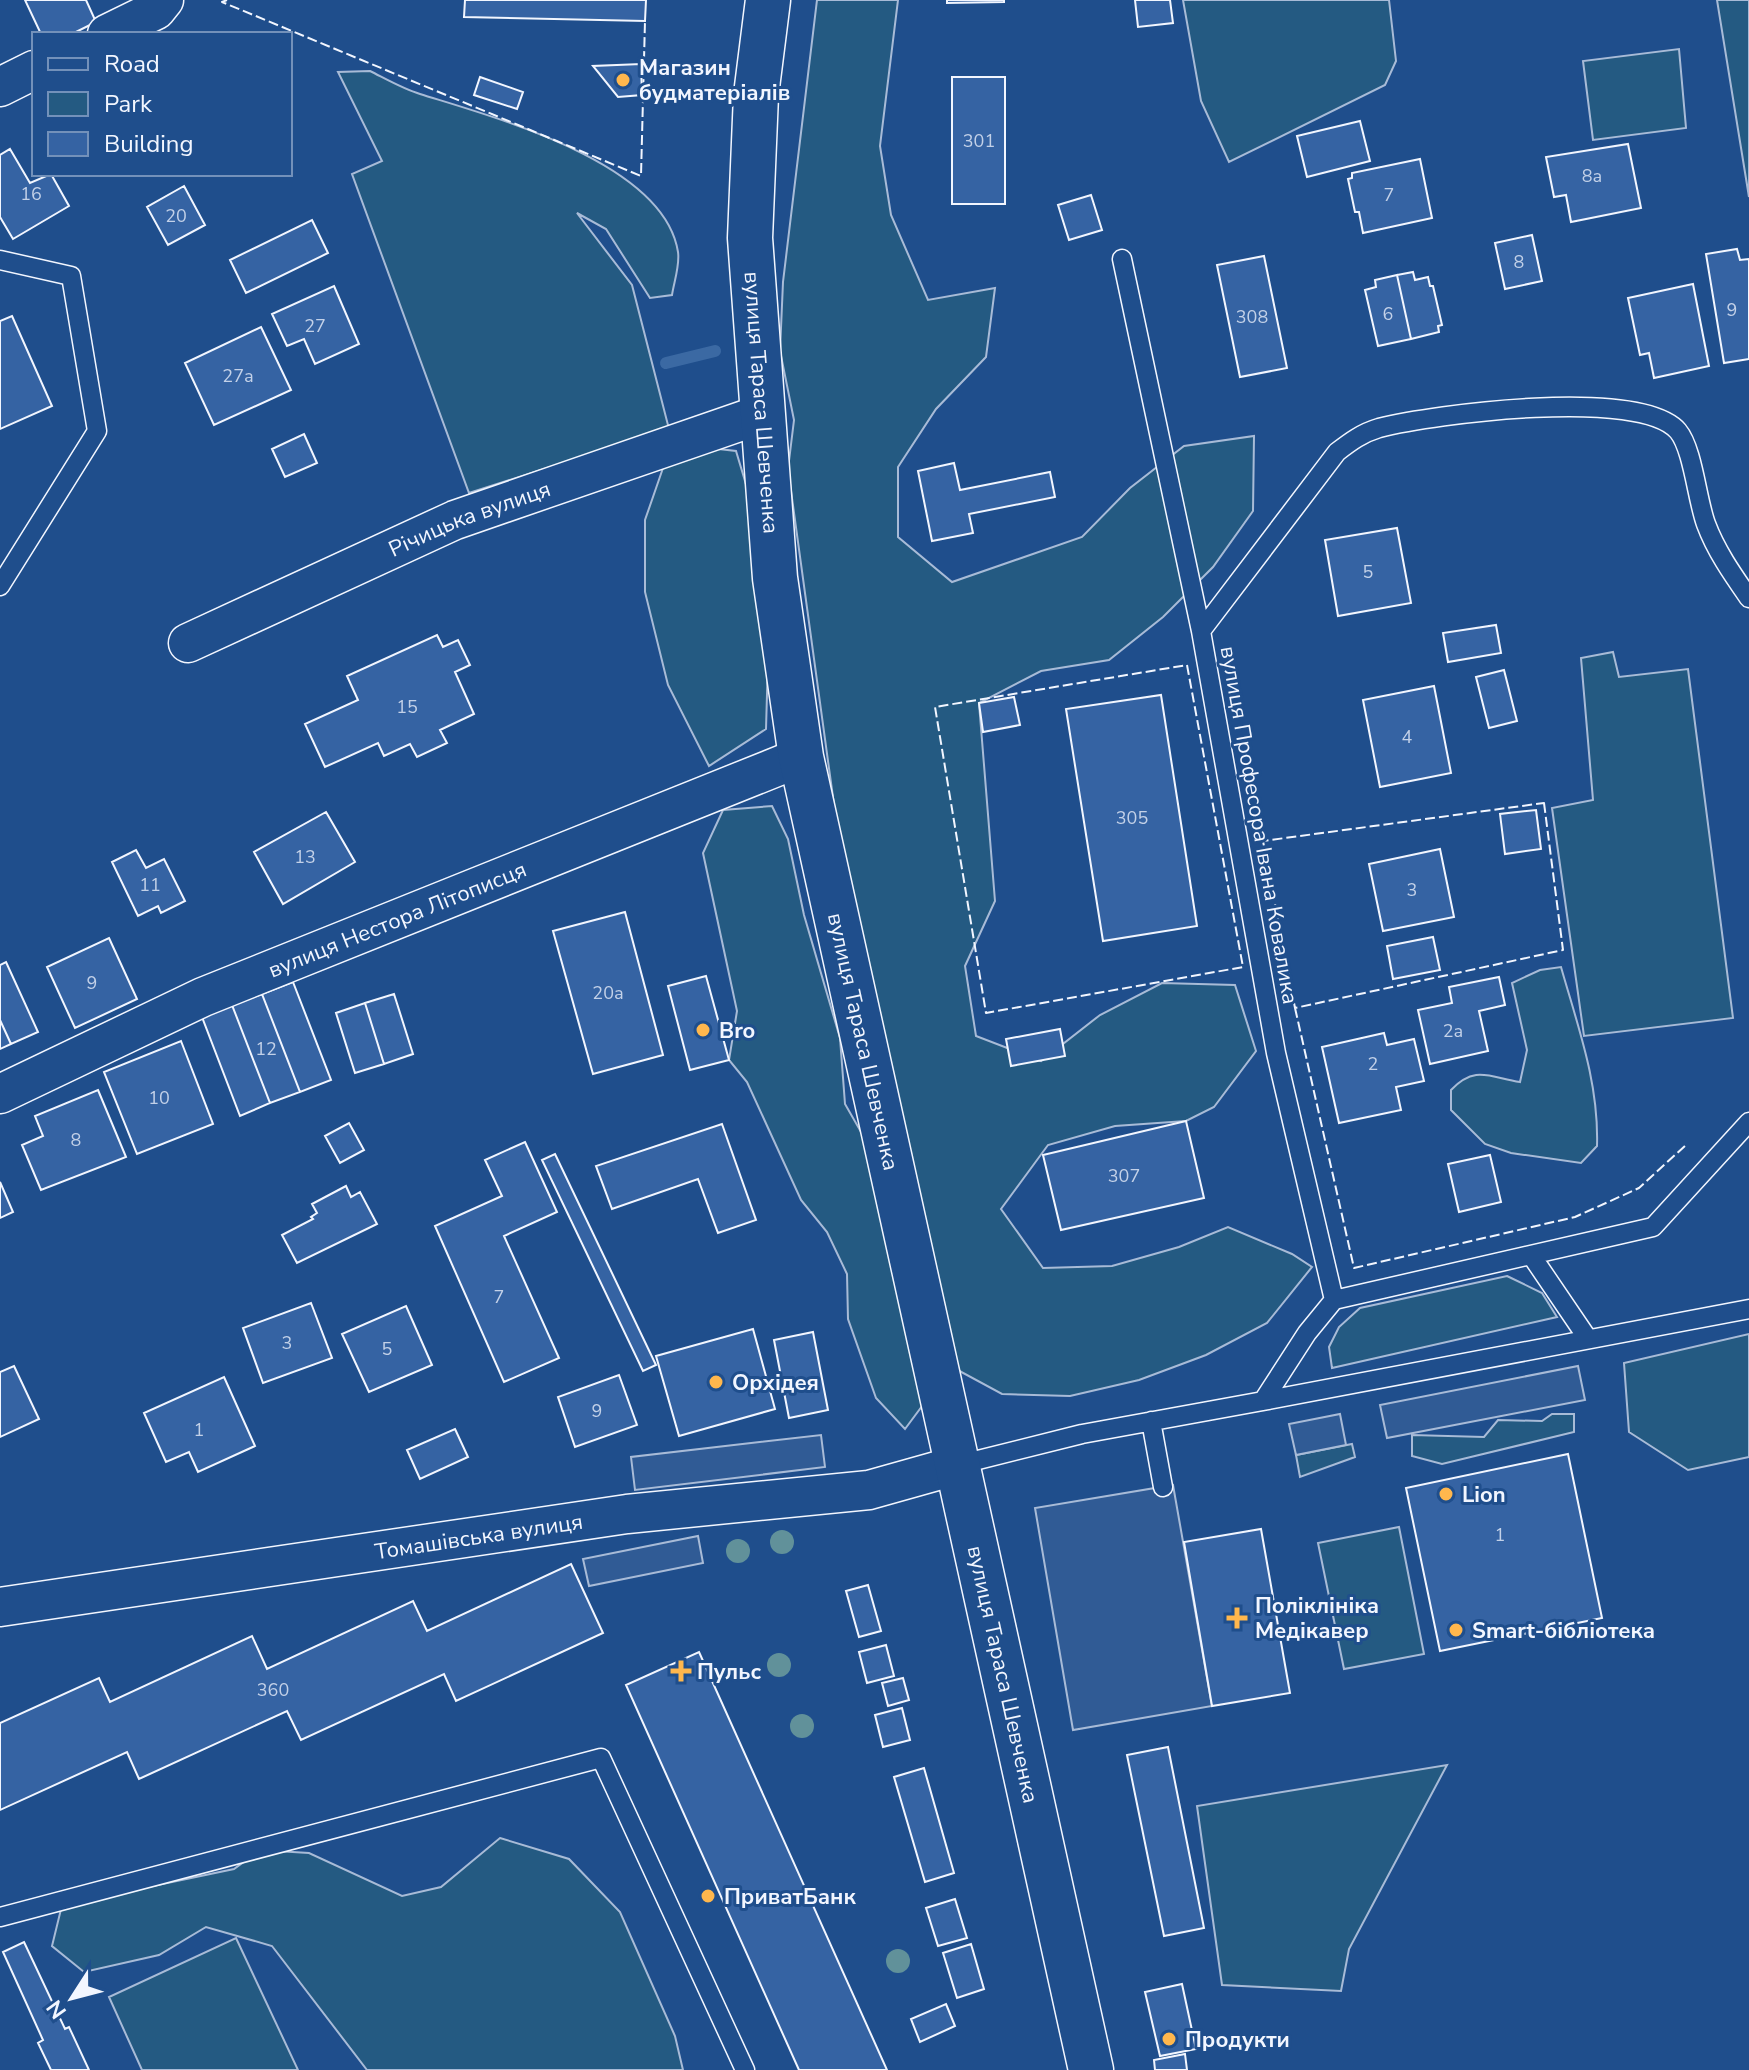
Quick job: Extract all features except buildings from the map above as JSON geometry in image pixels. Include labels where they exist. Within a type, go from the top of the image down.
[{"type":"main road","name":"вулиця Тараса Шевченка","points":[[768,0],[756,95],[750,238],[775,578],[801,757],[1091,2070]]},
{"type":"street","points":[[111,32],[156,10],[164,0]]},
{"type":"street","points":[[0,87],[32,71]]},
{"type":"street","name":"Річицька вулиця","points":[[188,643],[455,520],[762,414]]},
{"type":"street","name":"вулиця Нестора Літописця","points":[[0,1094],[203,997],[801,757]]},
{"type":"street","name":"Томашівська вулиця","points":[[0,1607],[627,1514],[869,1490],[958,1465]]},
{"type":"lane","points":[[1122,259],[1201,631]]},
{"type":"lane","points":[[0,260],[71,276],[97,431],[0,586]]},
{"type":"lane","name":"вулиця Професора Івана Ковалика","points":[[1334,1300],[1276,1053],[1201,631],[1318,474],[1337,452],[1357,437],[1437,417],[1549,407],[1638,410],[1661,417],[1679,432],[1707,526],[1726,565],[1749,598]]},
{"type":"lane","points":[[1263,1401],[1307,1333],[1334,1300],[1653,1227],[1749,1122]]},
{"type":"lane","points":[[1531,1255],[1588,1339]]},
{"type":"lane","points":[[958,1465],[1082,1434],[1749,1309]]},
{"type":"lane","points":[[1151,1421],[1163,1487]]},
{"type":"lane","points":[[0,1917],[601,1758],[745,2070]]},
{"type":"green space","points":[[817,0],[898,0],[880,146],[891,215],[928,300],[995,288],[986,357],[936,409],[898,467],[898,537],[952,582],[1082,537],[1130,488],[1184,446],[1254,436],[1253,511],[1213,567],[1163,617],[1109,660],[1041,671],[979,703],[995,901],[965,966],[976,1036],[1041,1061],[1100,1015],[1162,983],[1235,985],[1256,1051],[1214,1107],[1186,1121],[1115,1126],[1048,1145],[1001,1209],[1043,1268],[1112,1266],[1179,1247],[1228,1227],[1292,1254],[1312,1267],[1267,1323],[1206,1355],[1139,1380],[1070,1396],[1002,1394],[941,1361],[855,958],[788,469],[794,420],[780,351],[783,282]]},
{"type":"green space","points":[[1183,0],[1389,0],[1396,61],[1385,85],[1229,162],[1201,101]]},
{"type":"green space","points":[[1717,0],[1749,0],[1749,197]]},
{"type":"green space","points":[[1679,49],[1686,128],[1593,140],[1583,61]]},
{"type":"green space","points":[[370,71],[414,92],[530,130],[571,148],[609,169],[642,193],[666,220],[678,252],[672,295],[650,298],[606,229],[577,213],[632,285],[669,429],[469,493],[352,174],[382,161],[338,72]]},
{"type":"green space","points":[[692,446],[736,451],[748,491],[769,624],[766,729],[709,766],[668,685],[645,592],[645,520],[663,468]]},
{"type":"green space","points":[[1613,652],[1619,677],[1688,669],[1733,1018],[1584,1036],[1552,808],[1593,800],[1581,658]]},
{"type":"green space","points":[[772,806],[788,839],[804,915],[840,1038],[845,1104],[880,1165],[928,1398],[905,1429],[876,1398],[848,1319],[847,1274],[827,1232],[801,1200],[747,1082],[729,1060],[737,1011],[703,853],[723,810]]},
{"type":"green space","points":[[1561,967],[1586,1055],[1595,1100],[1597,1146],[1581,1163],[1511,1153],[1485,1144],[1451,1110],[1451,1090],[1475,1075],[1520,1082],[1527,1050],[1512,983],[1540,970]]},
{"type":"green space","points":[[1507,1276],[1542,1293],[1557,1317],[1332,1368],[1329,1347],[1339,1327],[1360,1308]]},
{"type":"green space","points":[[1749,1334],[1749,1457],[1688,1470],[1629,1432],[1624,1363]]},
{"type":"green space","points":[[1552,1414],[1574,1414],[1574,1432],[1442,1464],[1412,1456],[1412,1435],[1484,1437],[1498,1420],[1542,1421]]},
{"type":"green space","points":[[1352,1444],[1355,1457],[1300,1477],[1296,1455]]},
{"type":"green space","points":[[1399,1527],[1424,1654],[1344,1669],[1318,1543]]},
{"type":"green space","points":[[1447,1765],[1349,1949],[1341,1991],[1222,1985],[1197,1806]]},
{"type":"green space","points":[[500,1838],[569,1859],[620,1912],[675,2036],[683,2070],[367,2070],[272,1946],[206,1927],[159,1955],[84,1972],[52,1946],[62,1905],[234,1869],[260,1850],[309,1853],[402,1896],[441,1887]]},
{"type":"green space","points":[[236,1938],[298,2070],[142,2070],[109,1997]]},
{"type":"shaded area","points":[[1578,1366],[1585,1400],[1387,1438],[1380,1405]]},
{"type":"shaded area","points":[[1340,1414],[1346,1445],[1296,1455],[1289,1424]]},
{"type":"shaded area","points":[[821,1435],[825,1467],[635,1490],[631,1457]]},
{"type":"shaded area","points":[[1173,1485],[1212,1706],[1073,1730],[1035,1508]]},
{"type":"shaded area","points":[[698,1536],[703,1563],[589,1586],[583,1559]]},
{"type":"waterway","points":[[666,363],[715,351]]},
{"type":"fence","points":[[227,0],[222,2],[641,176],[645,21]]},
{"type":"fence","points":[[1187,665],[1243,967],[986,1013],[935,707],[1187,665]]},
{"type":"fence","points":[[1544,803],[1563,950],[1295,1008],[1263,841],[1544,803]]},
{"type":"fence","points":[[1295,1008],[1354,1268],[1575,1217],[1639,1188],[1687,1144]]},
{"type":"place","name":"Магазин будматеріалів","points":[[623,80]]},
{"type":"place","name":"Bro","points":[[703,1030]]},
{"type":"place","name":"Орхідея","points":[[716,1382]]},
{"type":"place","name":"Lion","points":[[1446,1494]]},
{"type":"place","name":"Поліклініка Медікавер","points":[[1237,1618]]},
{"type":"place","name":"Smart-бібліотека","points":[[1456,1630]]},
{"type":"place","name":"Пульс","points":[[681,1671]]},
{"type":"place","name":"ПриватБанк","points":[[708,1896]]},
{"type":"place","name":"Продукти","points":[[1169,2039]]}]
